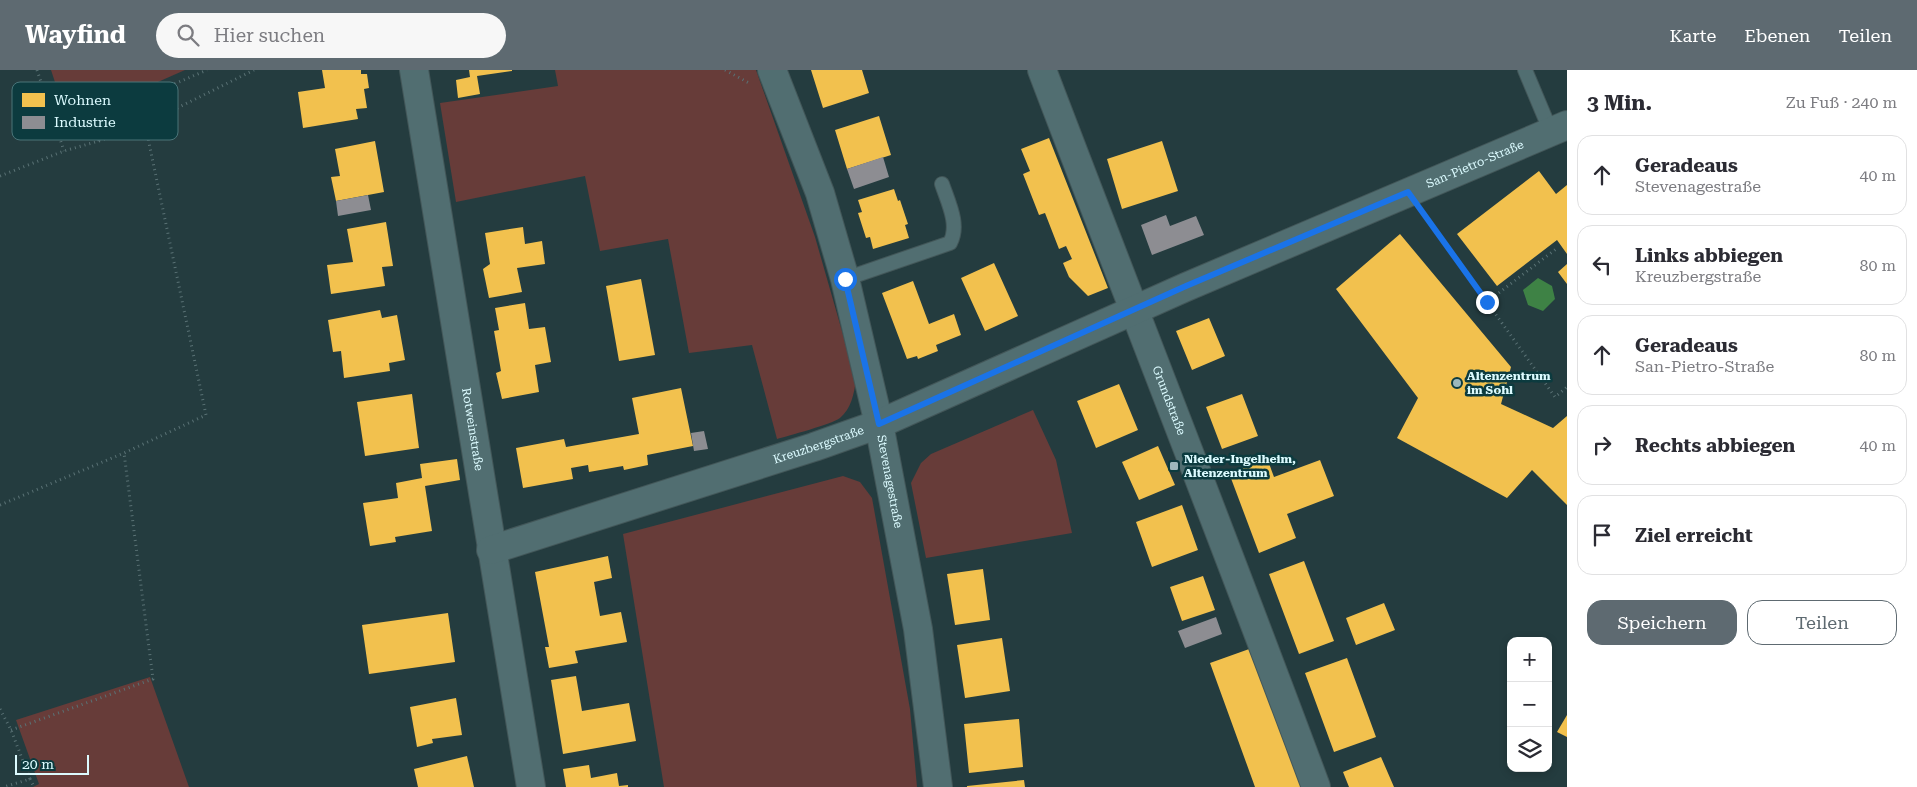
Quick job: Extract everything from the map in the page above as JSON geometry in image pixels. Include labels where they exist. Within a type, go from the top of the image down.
[{"type":"street","name":"Rotweinstraße","points":[[414,70],[531,787]]},
{"type":"street","name":"Stevenagestraße","points":[[772,70],[820,193],[845,279],[879,424],[918,630],[938,787]]},
{"type":"street","name":"Grundstraße","points":[[1042,70],[1242,586],[1316,787]]},
{"type":"street","name":"San-Pietro-Straße","points":[[1134,310],[1559,129]]},
{"type":"street","name":"Kreuzbergstraße","points":[[491,550],[879,424],[1134,310]]},
{"type":"lane","points":[[1525,70],[1559,129]]},
{"type":"lane","points":[[845,279],[950,243],[954,236],[954,223],[942,184]]},
{"type":"path","points":[[37,70],[41,82]]},
{"type":"path","points":[[178,83],[208,70]]},
{"type":"path","points":[[178,107],[252,70]]},
{"type":"path","points":[[60,140],[64,151]]},
{"type":"path","points":[[0,505],[124,453],[206,415],[148,140]]},
{"type":"path","points":[[0,176],[64,151],[98,141]]},
{"type":"path","points":[[1408,192],[1555,397],[1567,387]]},
{"type":"path","points":[[1487,302],[1556,249]]},
{"type":"path","points":[[12,730],[153,680],[124,453]]},
{"type":"path","points":[[0,709],[12,730],[34,787]]},
{"type":"path","points":[[4,787],[30,779]]},
{"type":"shaded area","points":[[51,70],[185,70],[158,82],[55,82]]},
{"type":"shaded area","points":[[555,70],[756,70],[815,237],[856,380],[849,406],[840,418],[777,439],[752,345],[689,353],[668,239],[600,251],[585,176],[456,202],[440,103],[558,86]]},
{"type":"shaded area","points":[[1538,278],[1552,286],[1555,299],[1543,311],[1528,305],[1523,290]]},
{"type":"shaded area","points":[[1033,410],[1056,460],[1072,533],[926,558],[911,483],[921,463],[931,454]]},
{"type":"shaded area","points":[[843,476],[860,482],[872,498],[910,709],[917,787],[664,787],[623,534]]},
{"type":"shaded area","points":[[150,677],[189,787],[33,787],[39,784],[16,720]]},
{"type":"building: Wohnen","points":[[322,70],[361,70],[361,74],[367,74],[369,88],[364,89],[367,108],[356,109],[358,119],[303,128],[298,92],[325,88]]},
{"type":"building: Wohnen","points":[[469,70],[512,71],[477,76],[480,94],[458,98],[456,80],[470,77]]},
{"type":"building: Wohnen","points":[[811,70],[862,70],[869,93],[823,108]]},
{"type":"building: Wohnen","points":[[879,116],[891,155],[847,169],[835,130]]},
{"type":"building: Wohnen","points":[[1049,138],[1108,288],[1088,296],[1069,277],[1063,263],[1072,259],[1066,246],[1059,249],[1045,213],[1039,215],[1023,174],[1030,171],[1021,149]]},
{"type":"building: Wohnen","points":[[375,141],[384,192],[336,201],[331,177],[340,176],[335,149]]},
{"type":"building: Wohnen","points":[[1162,141],[1178,191],[1122,209],[1107,159]]},
{"type":"building: Wohnen","points":[[1539,171],[1556,194],[1567,185],[1567,254],[1557,240],[1497,286],[1457,234]]},
{"type":"building: Wohnen","points":[[894,189],[908,224],[905,225],[909,238],[873,249],[870,237],[866,238],[858,213],[862,212],[858,200]]},
{"type":"building: Wohnen","points":[[386,222],[393,266],[382,267],[385,286],[331,294],[327,265],[353,262],[347,229]]},
{"type":"building: Wohnen","points":[[523,227],[525,244],[542,241],[545,264],[517,268],[522,292],[489,298],[483,269],[490,264],[485,233]]},
{"type":"building: Wohnen","name":"Altenzentrum im Sohl","points":[[1400,234],[1511,367],[1501,404],[1553,428],[1567,416],[1567,505],[1532,470],[1507,498],[1397,438],[1418,398],[1336,289]]},
{"type":"building: Wohnen","points":[[994,263],[1018,316],[985,331],[961,278]]},
{"type":"building: Wohnen","points":[[1567,264],[1567,284],[1558,272]]},
{"type":"building: Wohnen","points":[[641,279],[655,355],[619,361],[606,286]]},
{"type":"building: Wohnen","points":[[913,281],[929,324],[954,314],[961,335],[936,345],[938,351],[918,359],[917,356],[907,359],[882,293]]},
{"type":"building: Wohnen","points":[[525,303],[529,329],[545,327],[551,362],[535,365],[539,392],[502,399],[496,373],[501,371],[494,331],[499,330],[495,308]]},
{"type":"building: Wohnen","points":[[380,310],[382,318],[397,315],[405,360],[389,363],[390,371],[344,378],[341,351],[333,352],[328,320]]},
{"type":"building: Wohnen","points":[[1209,318],[1225,356],[1192,370],[1176,331]]},
{"type":"building: Wohnen","points":[[1119,384],[1138,430],[1096,448],[1077,401]]},
{"type":"building: Wohnen","points":[[681,388],[693,446],[647,455],[648,465],[624,470],[623,466],[589,472],[588,465],[571,468],[573,479],[523,488],[516,448],[564,439],[566,447],[639,434],[632,398]]},
{"type":"building: Wohnen","points":[[412,394],[419,448],[365,456],[357,402]]},
{"type":"building: Wohnen","points":[[1242,394],[1258,436],[1222,449],[1206,407]]},
{"type":"building: Wohnen","points":[[1158,446],[1175,485],[1139,500],[1122,462]]},
{"type":"building: Wohnen","points":[[1267,458],[1274,477],[1320,460],[1334,496],[1287,514],[1296,538],[1259,553],[1229,473]]},
{"type":"building: Wohnen","points":[[457,459],[460,480],[425,486],[432,531],[395,537],[396,542],[370,546],[363,503],[398,498],[396,483],[422,478],[420,464]]},
{"type":"building: Wohnen","points":[[1182,505],[1198,550],[1152,567],[1136,522]]},
{"type":"building: Wohnen","points":[[608,556],[612,578],[594,582],[600,616],[621,612],[627,642],[575,651],[578,663],[549,668],[545,647],[549,647],[535,572]]},
{"type":"building: Wohnen","points":[[1304,561],[1334,641],[1299,654],[1269,574]]},
{"type":"building: Wohnen","points":[[983,569],[990,620],[955,625],[947,574]]},
{"type":"building: Wohnen","points":[[1203,576],[1215,610],[1182,621],[1170,587]]},
{"type":"building: Wohnen","points":[[1384,603],[1395,630],[1356,645],[1346,618]]},
{"type":"building: Wohnen","points":[[448,613],[455,662],[369,674],[362,625]]},
{"type":"building: Wohnen","points":[[1002,638],[1010,691],[965,698],[957,645]]},
{"type":"building: Wohnen","points":[[1252,648],[1303,787],[1255,787],[1210,663]]},
{"type":"building: Wohnen","points":[[1347,658],[1376,737],[1334,752],[1305,673]]},
{"type":"building: Wohnen","points":[[576,676],[582,711],[629,703],[636,741],[563,754],[551,680]]},
{"type":"building: Wohnen","points":[[456,698],[462,735],[432,739],[433,743],[417,747],[410,707]]},
{"type":"building: Wohnen","points":[[1567,715],[1567,737],[1557,732]]},
{"type":"building: Wohnen","points":[[1019,719],[1023,767],[969,773],[964,724]]},
{"type":"building: Wohnen","points":[[467,756],[474,787],[418,787],[414,769]]},
{"type":"building: Wohnen","points":[[1381,757],[1394,787],[1349,787],[1343,772]]},
{"type":"building: Wohnen","points":[[589,765],[591,778],[617,773],[619,786],[628,785],[628,787],[566,787],[563,769]]},
{"type":"building: Wohnen","points":[[1024,780],[1025,787],[967,787],[967,786]]},
{"type":"building: Industrie","points":[[883,157],[889,177],[854,189],[847,169]]},
{"type":"building: Industrie","points":[[368,195],[371,210],[338,216],[336,201]]},
{"type":"building: Industrie","points":[[1166,215],[1170,226],[1196,216],[1204,235],[1152,255],[1141,225]]},
{"type":"building: Industrie","points":[[704,431],[708,449],[694,451],[691,433]]},
{"type":"building: Industrie","points":[[1216,617],[1222,634],[1185,648],[1178,631]]},
{"type":"place","name":"Altenzentrum im Sohl","points":[[1457,383]]},
{"type":"place","name":"Nieder-Ingelheim, Altenzentrum","points":[[1174,466]]},
{"type":"route","points":[[845,279],[879,424],[1186,286],[1408,192],[1487,302]]}]
